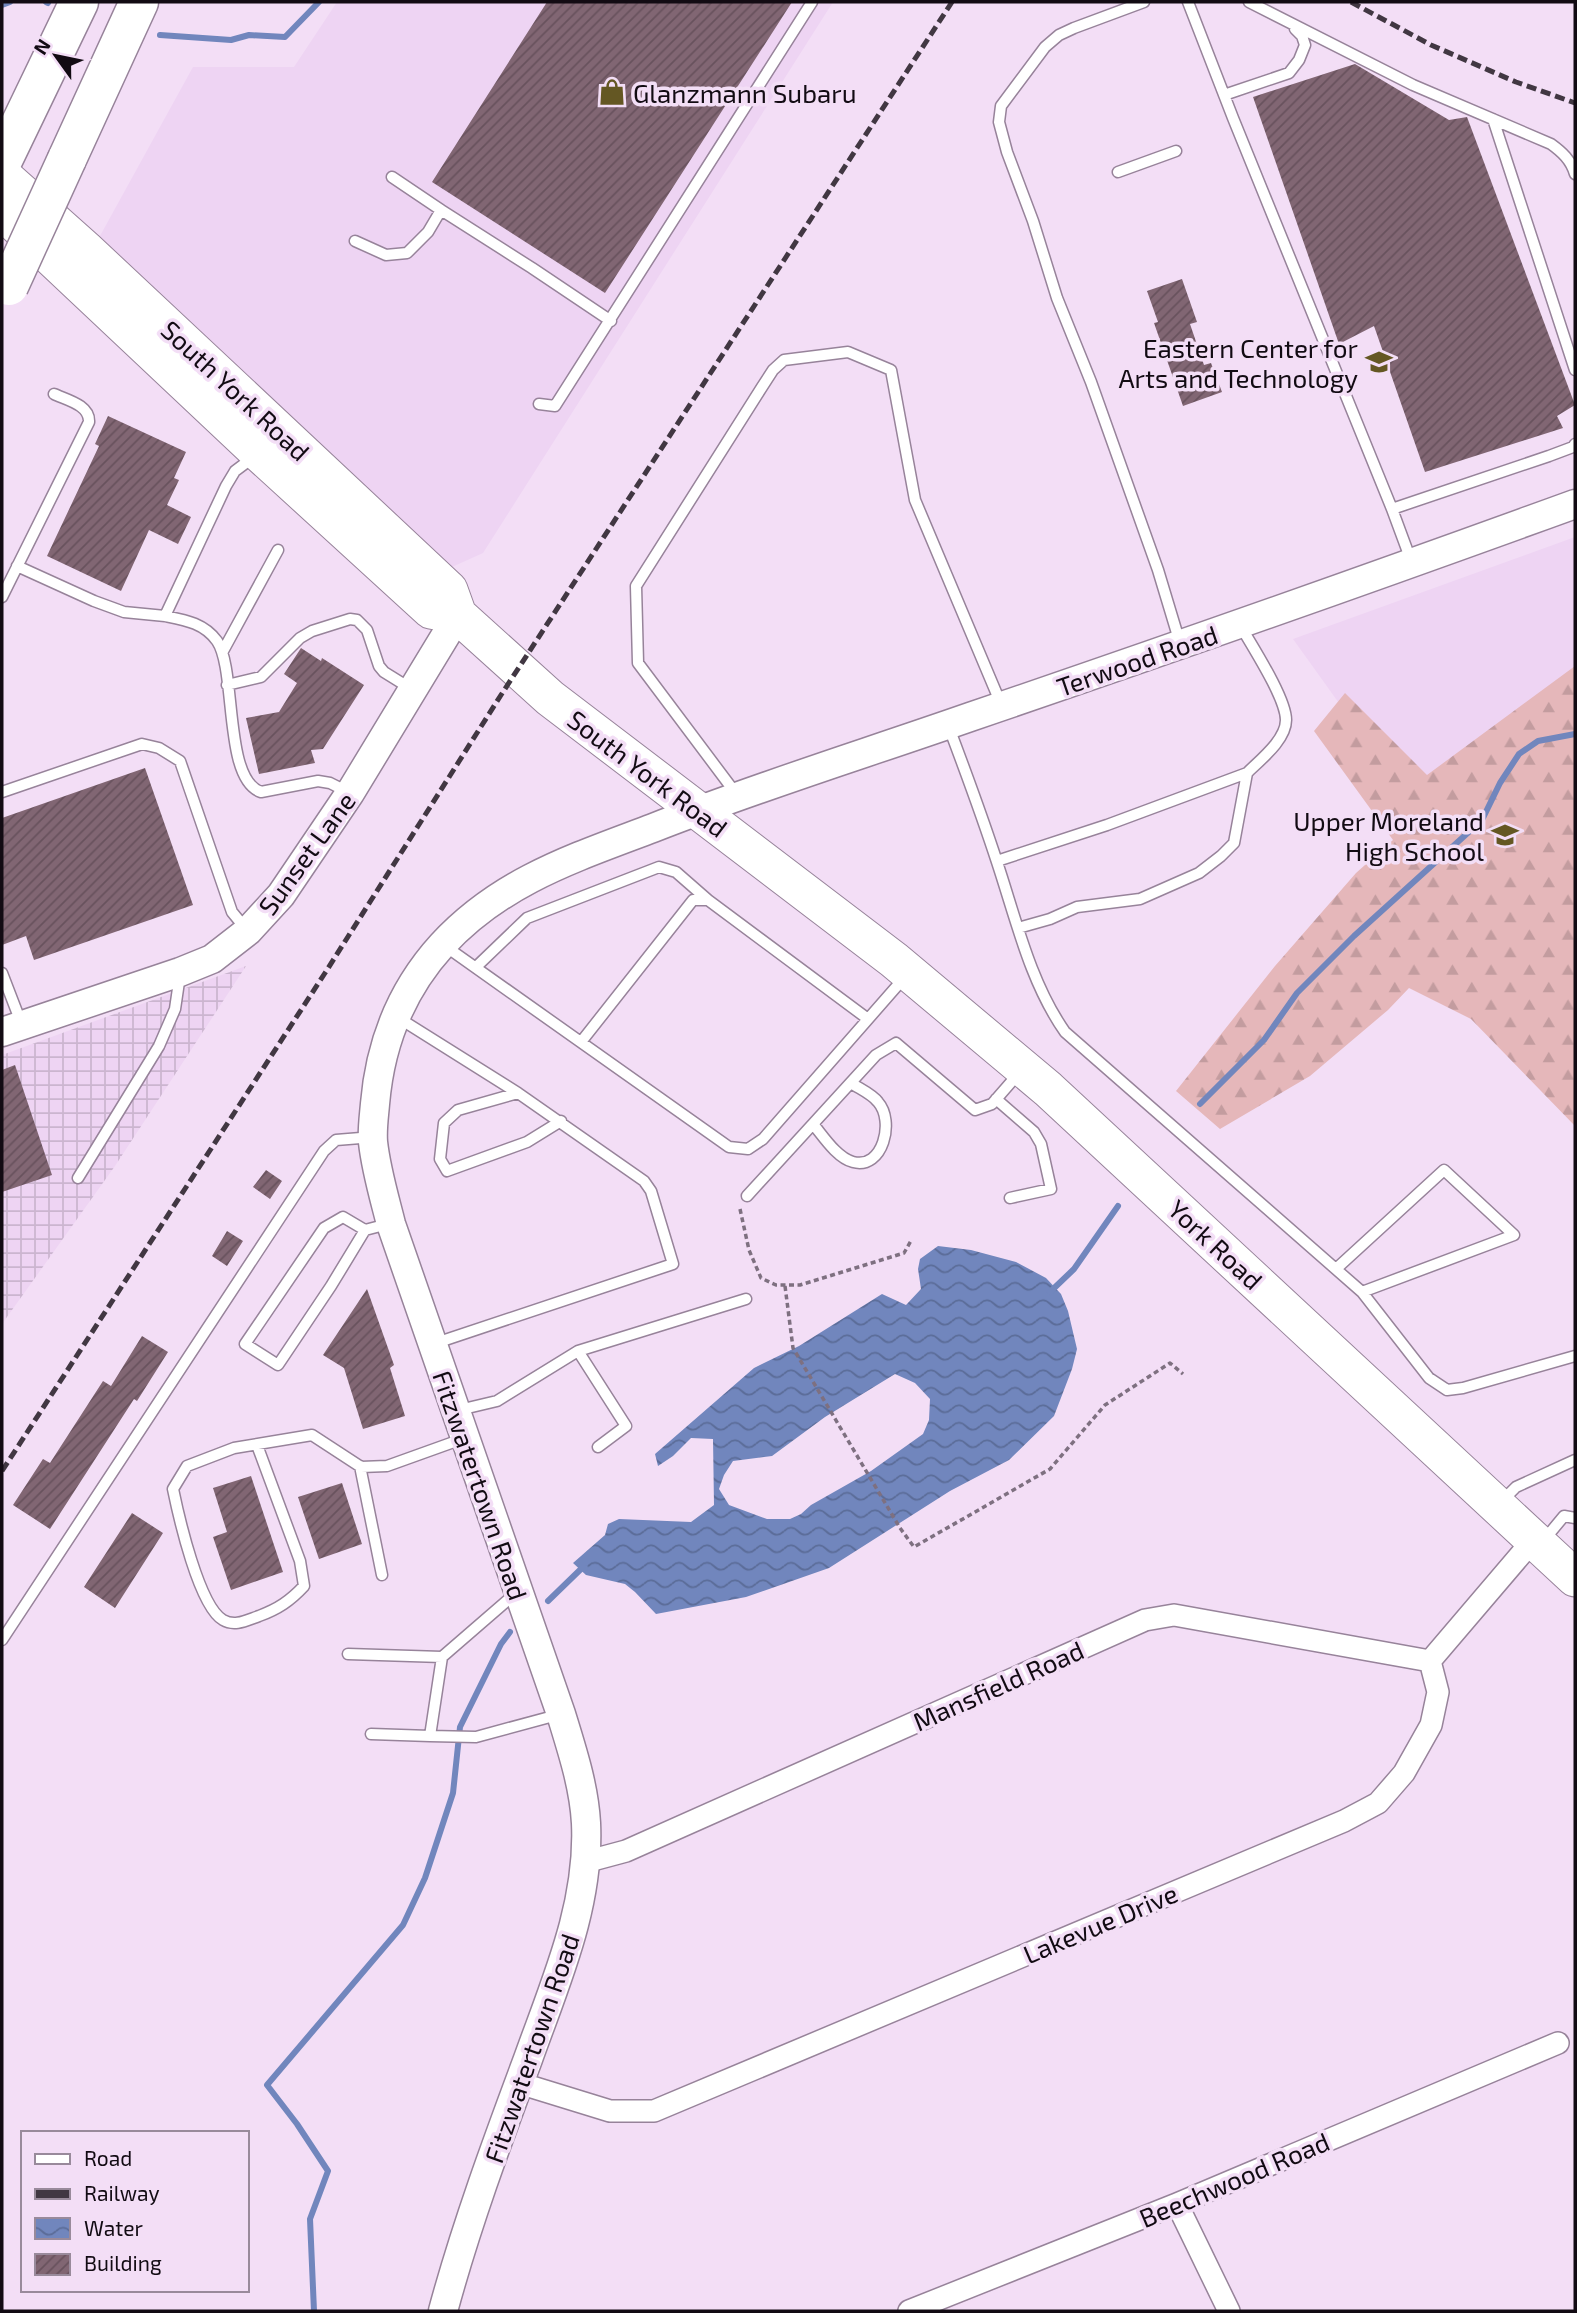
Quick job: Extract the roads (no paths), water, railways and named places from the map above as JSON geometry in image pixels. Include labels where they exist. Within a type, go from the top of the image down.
[{"type":"highway","points":[[2,162],[79,2]]},
{"type":"highway","points":[[6,294],[139,2]]},
{"type":"highway","name":"South York Road","points":[[2,175],[85,249],[449,590],[458,615],[550,698],[845,923]]},
{"type":"highway","name":"South York Road","points":[[2,211],[259,453],[431,610],[458,615]]},
{"type":"highway","name":"York Road","points":[[845,923],[909,972],[1023,1068],[1575,1578]]},
{"type":"street","name":"Terwood Road","points":[[696,811],[1180,646],[1575,504]]},
{"type":"street","name":"Sunset Lane","points":[[12,1028],[212,959],[248,931],[281,895],[350,793],[458,615]]},
{"type":"street","name":"Fitzwatertown Road","points":[[443,2311],[476,2203],[570,1943],[582,1894],[586,1823],[583,1794],[561,1714],[433,1344],[378,1227],[379,1177],[373,1137],[377,1085],[384,1047],[395,1016],[415,977],[442,944],[474,914],[512,887],[547,869],[696,811]]},
{"type":"street","points":[[1430,1661],[1537,1542]]},
{"type":"street","name":"Mansfield Road","points":[[585,1862],[626,1851],[1145,1620],[1174,1615],[1430,1661]]},
{"type":"street","name":"Lakevue Drive","points":[[519,2083],[610,2111],[654,2111],[1344,1821],[1378,1803],[1404,1773],[1431,1725],[1438,1692],[1430,1661]]},
{"type":"street","name":"Beechwood Road","points":[[909,2311],[1177,2204],[1558,2043]]},
{"type":"street","points":[[1177,2204],[1229,2311]]},
{"type":"lane","points":[[538,404],[555,406],[812,2]]},
{"type":"lane","points":[[1144,2],[1059,35],[1045,47],[1001,106],[999,122],[1057,298],[1091,382],[1158,570],[1180,646]]},
{"type":"lane","points":[[1188,2],[1412,563]]},
{"type":"lane","points":[[1249,2],[1413,85],[1551,144],[1563,153],[1575,174]]},
{"type":"lane","points":[[1224,95],[1289,73],[1299,60],[1305,45],[1302,36],[1288,22]]},
{"type":"lane","points":[[1493,119],[1575,370]]},
{"type":"lane","points":[[1118,172],[1176,151]]},
{"type":"lane","points":[[392,177],[611,321]]},
{"type":"lane","points":[[355,242],[386,255],[407,253],[428,232],[441,210]]},
{"type":"lane","points":[[738,796],[638,663],[636,586],[773,370],[784,360],[848,352],[891,370],[915,500],[1002,706]]},
{"type":"lane","points":[[2,597],[89,422],[86,410],[54,394]]},
{"type":"lane","points":[[1392,509],[1549,456],[1573,447],[1575,443]]},
{"type":"lane","points":[[165,616],[235,471],[259,453]]},
{"type":"lane","points":[[223,651],[278,550]]},
{"type":"lane","points":[[17,566],[93,601],[124,612],[165,616],[200,625],[215,638],[223,651],[239,758],[253,789],[261,792],[318,781],[330,783],[350,793]]},
{"type":"lane","points":[[227,685],[261,677],[300,638],[312,631],[350,619],[363,624],[367,630],[379,666],[384,672],[413,690]]},
{"type":"lane","points":[[997,861],[1107,825],[1247,773],[1264,757],[1280,736],[1286,721],[1281,702],[1240,623]]},
{"type":"lane","points":[[948,725],[1018,928],[1049,1009],[1065,1032],[1337,1268],[1362,1292],[1429,1378],[1447,1390],[1575,1356]]},
{"type":"lane","points":[[2,792],[142,744],[159,748],[180,761],[232,912],[248,931]]},
{"type":"lane","points":[[1018,928],[1050,919],[1077,907],[1140,899],[1199,873],[1234,843],[1247,773]]},
{"type":"lane","points":[[476,967],[527,918],[659,867],[676,872],[708,900],[868,1018]]},
{"type":"lane","points":[[581,1042],[693,901],[708,900]]},
{"type":"lane","points":[[442,944],[729,1146],[748,1149],[763,1139],[909,972]]},
{"type":"lane","points":[[78,1178],[159,1045],[175,1009],[180,972]]},
{"type":"lane","points":[[2,973],[12,1028]]},
{"type":"lane","points":[[395,1016],[561,1121],[644,1181],[652,1191],[673,1264],[433,1344]]},
{"type":"lane","points":[[747,1196],[876,1055],[897,1043],[975,1110],[992,1104],[1023,1068]]},
{"type":"lane","points":[[813,1124],[839,1153],[852,1162],[865,1162],[877,1154],[885,1139],[887,1121],[879,1102],[851,1083]]},
{"type":"lane","points":[[518,1093],[458,1111],[444,1124],[440,1160],[447,1171],[527,1142],[561,1121]]},
{"type":"lane","points":[[996,1099],[1034,1132],[1041,1144],[1051,1189],[1010,1198]]},
{"type":"lane","points":[[2,1640],[324,1151],[336,1140],[373,1137]]},
{"type":"lane","points":[[1337,1268],[1444,1170],[1514,1235],[1362,1292]]},
{"type":"lane","points":[[343,1217],[378,1227],[331,1286],[278,1365],[245,1344],[324,1228],[343,1217]]},
{"type":"lane","points":[[456,1411],[497,1401],[578,1351],[746,1299]]},
{"type":"lane","points":[[578,1351],[626,1426],[598,1447]]},
{"type":"lane","points":[[257,1445],[300,1562],[304,1586],[287,1604],[238,1623],[222,1619],[208,1603],[183,1532],[173,1489],[187,1466],[234,1448],[312,1435],[360,1466],[387,1466],[465,1438]]},
{"type":"lane","points":[[1498,1506],[1516,1487],[1575,1461]]},
{"type":"lane","points":[[360,1466],[382,1576]]},
{"type":"lane","points":[[1537,1542],[1564,1516],[1575,1518]]},
{"type":"lane","points":[[348,1654],[442,1657],[518,1592]]},
{"type":"lane","points":[[435,1736],[442,1657]]},
{"type":"lane","points":[[371,1734],[476,1737],[561,1714]]},
{"type":"water","points":[[938,1246],[971,1250],[1016,1262],[1046,1278],[1061,1294],[1077,1349],[1072,1369],[1054,1416],[1009,1460],[950,1491],[829,1568],[746,1597],[656,1614],[625,1584],[586,1575],[573,1563],[605,1535],[608,1524],[619,1519],[691,1522],[714,1505],[713,1439],[691,1438],[658,1466],[655,1454],[754,1368],[799,1346],[882,1294],[906,1305],[921,1289],[918,1269],[920,1259]],"holes":[[[895,1374],[915,1383],[930,1399],[929,1420],[923,1434],[871,1471],[811,1505],[801,1514],[790,1519],[767,1519],[729,1505],[719,1489],[733,1461],[772,1456],[825,1417]]]},
{"type":"waterway","points":[[2,5],[10,2]]},
{"type":"waterway","points":[[160,35],[231,40],[249,35],[285,37],[319,2]]},
{"type":"waterway","points":[[1200,1104],[1264,1040],[1297,993],[1354,936],[1482,820],[1500,783],[1519,754],[1538,741],[1575,734]]},
{"type":"waterway","points":[[1050,1292],[1074,1269],[1118,1206]]},
{"type":"waterway","points":[[548,1601],[585,1568]]},
{"type":"waterway","points":[[314,2311],[310,2219],[328,2171],[267,2085],[403,1925],[425,1878],[453,1793],[460,1727],[501,1644],[510,1632]]},
{"type":"railway","points":[[2,1471],[325,973],[501,695],[952,2]]},
{"type":"railway","points":[[1351,2],[1431,45],[1516,82],[1575,103]]},
{"type":"place","name":"Glanzmann Subaru","points":[[612,92]]},
{"type":"place","name":"Eastern Center for Arts and Technology","points":[[1379,362]]},
{"type":"place","name":"Upper Moreland High School","points":[[1505,835]]}]
